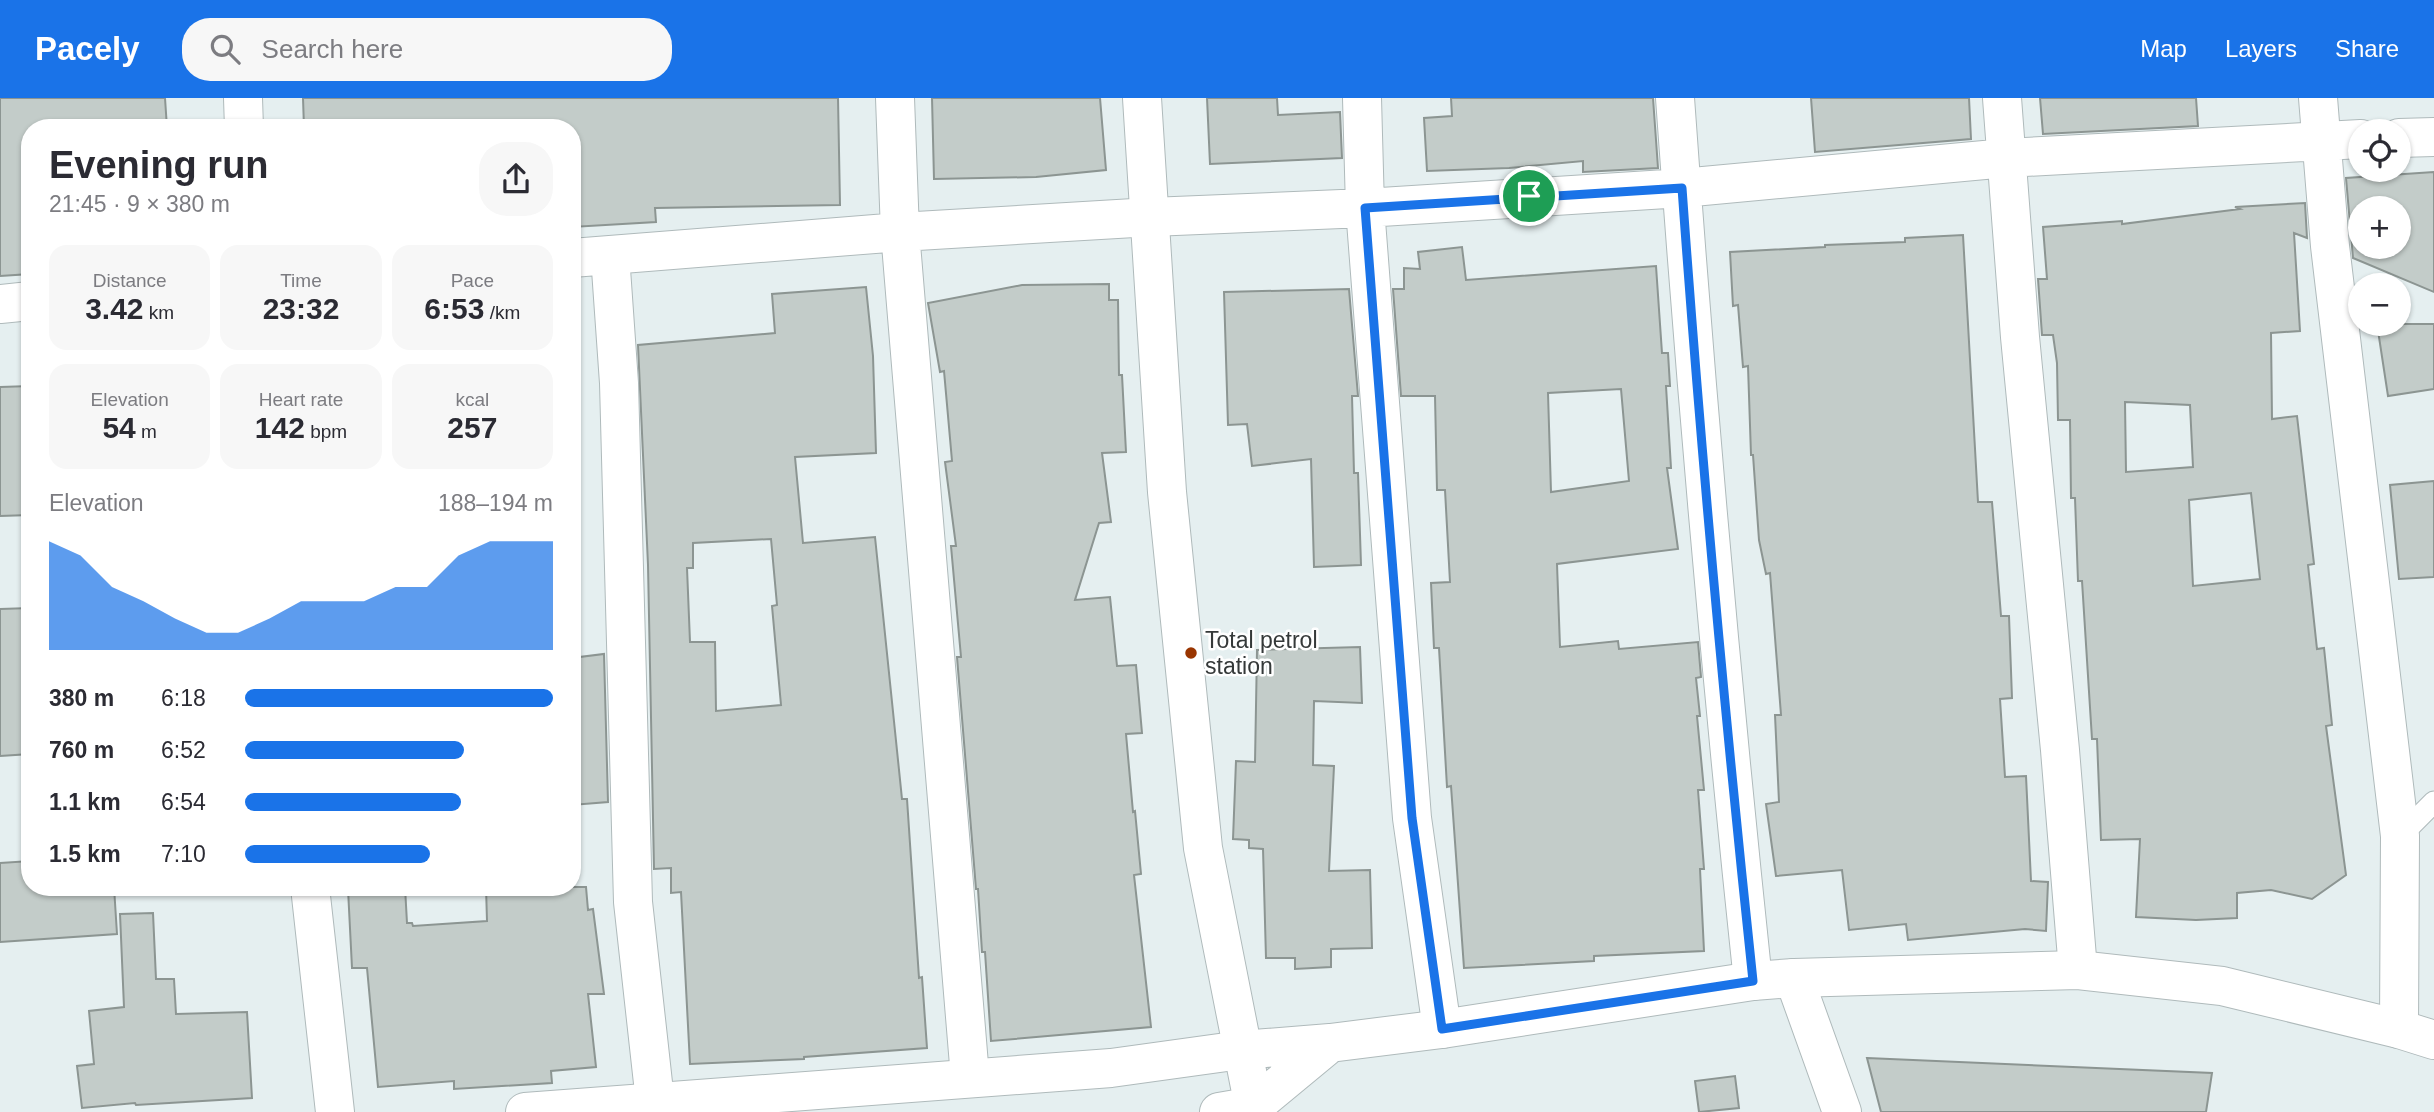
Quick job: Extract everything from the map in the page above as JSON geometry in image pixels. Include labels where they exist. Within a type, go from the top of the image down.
[{"type":"main road","points":[[243,98],[244,119]]},
{"type":"main road","points":[[895,98],[900,232],[970,1077]]},
{"type":"main road","points":[[1142,98],[1167,492],[1203,848],[1241,1050],[1243,1110]]},
{"type":"main road","points":[[1362,98],[1365,208],[1412,818],[1442,1029]]},
{"type":"main road","points":[[1675,98],[1695,367],[1753,981]]},
{"type":"main road","points":[[2002,98],[2020,337],[2060,750],[2078,970]]},
{"type":"main road","points":[[525,1112],[1111,1068],[1241,1050],[1330,1043],[1442,1029],[1753,981],[1794,978],[2078,970],[2222,986],[2417,1034],[2400,836],[2330,246],[2318,98]]},
{"type":"main road","points":[[2411,138],[2434,137]]},
{"type":"main road","points":[[581,257],[900,232],[1365,208],[1682,188],[2006,158],[2348,139]]},
{"type":"main road","points":[[610,255],[619,383],[633,902],[655,1101]]},
{"type":"main road","points":[[0,304],[21,302]]},
{"type":"main road","points":[[311,896],[335,1112]]},
{"type":"main road","points":[[1794,978],[1842,1112]]},
{"type":"main road","points":[[1243,1110],[1330,1043]]},
{"type":"lane","points":[[2400,836],[2434,802]]},
{"type":"building","points":[[0,98],[165,98],[166,119],[21,119],[21,275],[0,276]]},
{"type":"building","points":[[303,98],[838,98],[840,205],[655,208],[656,222],[581,226],[581,119],[304,119]]},
{"type":"building","points":[[932,98],[1100,98],[1106,170],[1036,177],[934,179]]},
{"type":"building","points":[[1207,98],[1277,98],[1278,115],[1340,112],[1342,158],[1210,164]]},
{"type":"building","points":[[1451,98],[1653,98],[1658,168],[1583,172],[1583,161],[1509,168],[1427,171],[1424,118],[1452,116]]},
{"type":"building","points":[[1811,98],[1969,98],[1971,139],[1815,152]]},
{"type":"building","points":[[2040,98],[2196,98],[2198,126],[2043,134]]},
{"type":"building","points":[[2434,172],[2434,292],[2411,282],[2411,273],[2389,273],[2355,259],[2411,259],[2411,196],[2348,196],[2348,201],[2346,178],[2348,182],[2411,182],[2411,174]]},
{"type":"building","points":[[2305,203],[2307,238],[2294,233],[2300,331],[2271,333],[2272,419],[2297,416],[2314,564],[2308,565],[2317,649],[2324,648],[2332,725],[2326,726],[2346,875],[2312,899],[2271,890],[2237,893],[2237,918],[2196,920],[2136,917],[2140,839],[2101,840],[2097,739],[2092,739],[2082,581],[2078,581],[2075,498],[2071,498],[2070,420],[2058,420],[2057,363],[2053,335],[2042,335],[2038,279],[2047,279],[2043,227],[2122,221],[2122,224],[2240,209],[2235,207]],"holes":[[[2125,402],[2190,405],[2193,467],[2126,472]],[[2251,493],[2260,579],[2193,586],[2189,500]]]},
{"type":"building","points":[[1963,235],[1978,502],[1992,502],[2001,616],[2009,616],[2012,698],[2000,699],[2005,777],[2026,776],[2031,881],[2048,882],[2046,931],[2025,929],[1908,940],[1906,924],[1849,930],[1842,870],[1776,876],[1766,804],[1779,802],[1775,715],[1781,715],[1770,573],[1766,574],[1759,540],[1751,455],[1748,366],[1743,367],[1738,305],[1733,306],[1730,252],[1905,242],[1905,238]]},
{"type":"building","points":[[1462,247],[1466,280],[1656,266],[1662,353],[1668,353],[1670,386],[1666,386],[1671,468],[1667,468],[1678,549],[1557,564],[1560,647],[1618,641],[1619,649],[1698,642],[1701,677],[1696,678],[1700,716],[1697,716],[1704,790],[1698,790],[1704,869],[1700,869],[1704,951],[1594,956],[1594,961],[1464,968],[1451,786],[1447,787],[1439,648],[1434,648],[1431,583],[1450,582],[1445,490],[1437,490],[1435,396],[1401,396],[1393,289],[1404,289],[1404,268],[1420,269],[1418,252]],"holes":[[[1621,389],[1629,481],[1551,492],[1548,393]]]},
{"type":"building","points":[[1109,284],[1109,300],[1118,300],[1119,375],[1122,375],[1126,452],[1102,453],[1111,522],[1099,523],[1075,600],[1110,597],[1117,666],[1136,665],[1142,733],[1126,734],[1141,874],[1134,875],[1151,1027],[991,1041],[957,657],[961,657],[951,546],[956,546],[945,462],[952,461],[944,371],[940,372],[928,303],[1022,285]]},
{"type":"building","points":[[866,287],[873,356],[876,453],[795,457],[803,543],[875,537],[902,799],[907,799],[919,978],[922,977],[927,1048],[804,1059],[690,1064],[681,892],[671,893],[671,868],[654,869],[648,565],[638,345],[775,333],[772,294]],"holes":[[[771,539],[777,605],[772,606],[781,705],[716,711],[715,642],[690,642],[687,568],[693,568],[693,543]]]},
{"type":"building","points":[[1349,289],[1358,396],[1352,396],[1361,565],[1314,567],[1311,459],[1252,466],[1247,424],[1228,425],[1224,292]]},
{"type":"building","points":[[2411,324],[2434,324],[2434,389],[2388,396],[2379,336],[2411,336]]},
{"type":"building","points":[[21,386],[21,515],[0,516],[0,387]]},
{"type":"building","points":[[2434,481],[2434,577],[2399,579],[2390,485]]},
{"type":"building","points":[[21,608],[21,755],[0,756],[0,609]]},
{"type":"building","points":[[1360,647],[1362,703],[1314,701],[1313,765],[1334,766],[1329,871],[1370,870],[1372,948],[1331,949],[1331,967],[1295,969],[1295,958],[1266,958],[1263,849],[1249,848],[1249,840],[1233,839],[1236,761],[1255,762],[1257,650]]},
{"type":"building","points":[[604,654],[608,802],[581,804],[581,657]]},
{"type":"building","points":[[21,862],[21,896],[115,896],[117,934],[0,942],[0,863]]},
{"type":"building","points":[[581,887],[586,887],[588,910],[593,909],[604,994],[588,994],[596,1067],[551,1071],[552,1083],[454,1089],[454,1081],[378,1087],[367,968],[352,968],[348,896],[406,896],[407,923],[412,923],[413,926],[487,921],[486,896],[581,896]]},
{"type":"building","points":[[153,913],[156,979],[174,979],[176,1014],[247,1012],[252,1098],[82,1108],[77,1066],[94,1064],[89,1011],[124,1007],[120,914]]},
{"type":"building","points":[[1867,1058],[2212,1073],[2206,1112],[1881,1112]]},
{"type":"building","points":[[1735,1076],[1739,1108],[1699,1112],[1695,1081]]},
{"type":"place","name":"Total petrol station","points":[[1191,653]]},
{"type":"route","points":[[1682,188],[1695,367],[1753,981],[1442,1029],[1412,818],[1365,208],[1529,196],[1682,188]]}]
